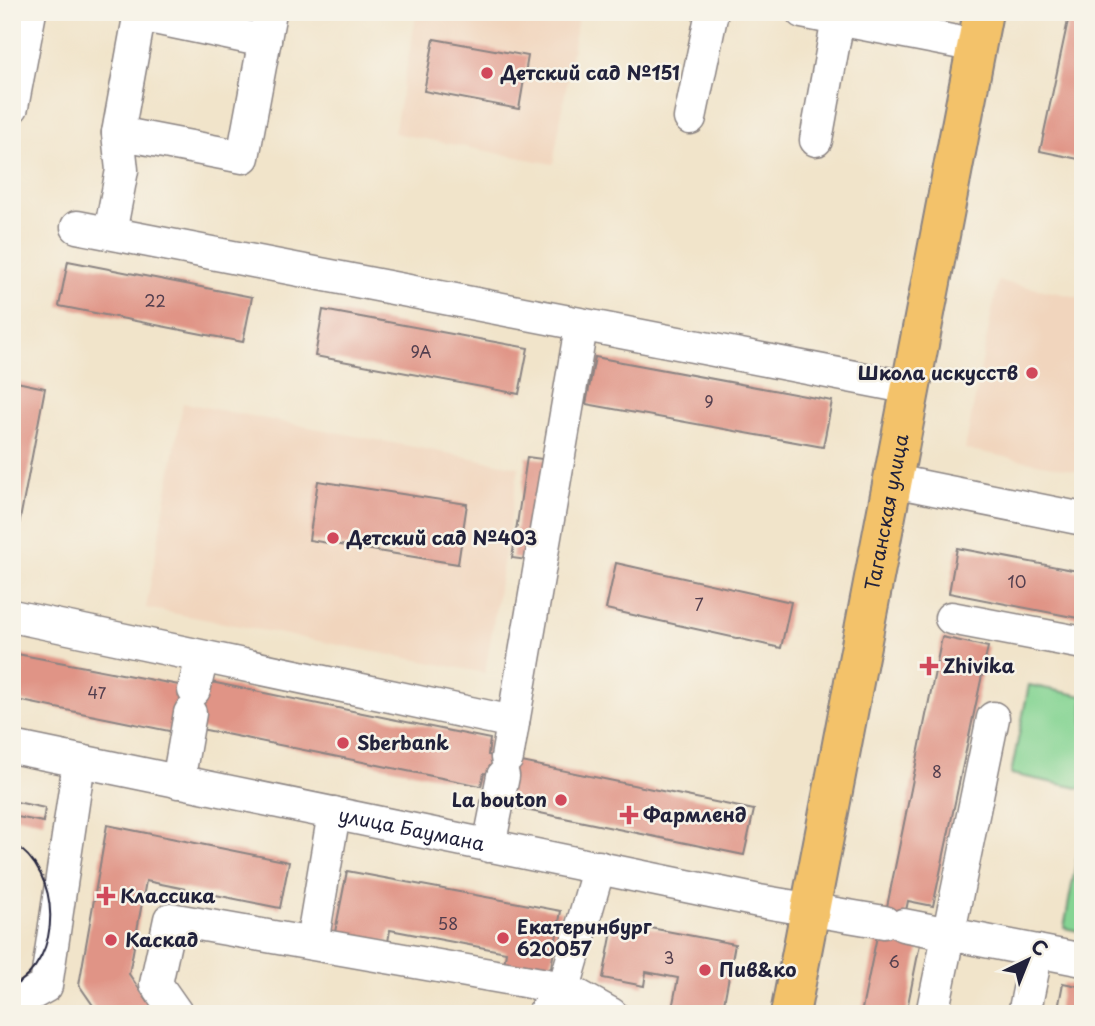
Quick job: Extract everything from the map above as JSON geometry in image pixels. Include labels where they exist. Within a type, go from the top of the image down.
[{"type":"main road","name":"Таганская улица","points":[[790,1014],[980,29]]},
{"type":"street","points":[[12,107],[30,12]]},
{"type":"street","points":[[690,118],[712,12]]},
{"type":"street","points":[[802,12],[838,19],[980,29]]},
{"type":"street","points":[[110,233],[122,170],[118,133],[140,14],[268,27],[243,158],[118,133]]},
{"type":"street","points":[[816,140],[838,19]]},
{"type":"street","points":[[77,227],[581,327],[911,388]]},
{"type":"street","points":[[489,846],[581,327]]},
{"type":"street","points":[[894,481],[1083,519]]},
{"type":"street","points":[[12,617],[513,722]]},
{"type":"street","points":[[951,618],[1083,643]]},
{"type":"street","points":[[178,782],[202,657]]},
{"type":"street","points":[[932,1014],[993,718]]},
{"type":"street","name":"улица Баумана","points":[[12,747],[759,901],[948,933],[1083,960]]},
{"type":"street","points":[[12,1004],[46,986],[79,762]]},
{"type":"street","points":[[312,943],[334,813]]},
{"type":"street","points":[[543,1014],[565,988],[599,867]]},
{"type":"street","points":[[177,1014],[156,984],[170,919],[565,988],[611,1014]]},
{"type":"street","points":[[1024,1014],[1037,951]]},
{"type":"shaded area","name":"Детский сад №151","points":[[417,12],[579,12],[553,164],[394,133]]},
{"type":"shaded area","name":"Школа искусств","points":[[998,281],[1083,298],[1083,472],[965,449]]},
{"type":"shaded area","name":"Детский сад №403","points":[[183,403],[519,467],[485,673],[146,608]]},
{"type":"green space","points":[[1029,685],[1083,696],[1083,789],[1011,774]]},
{"type":"green space","points":[[1083,825],[1083,932],[1064,928]]},
{"type":"building","points":[[1057,12],[1083,12],[1083,160],[1040,151],[1069,16]]},
{"type":"building","points":[[434,39],[528,56],[519,109],[424,91]]},
{"type":"building","points":[[68,261],[252,297],[243,342],[59,306]]},
{"type":"building","points":[[323,310],[528,348],[519,394],[315,356]]},
{"type":"building","points":[[595,357],[832,401],[823,447],[586,404]]},
{"type":"building","points":[[12,381],[45,388],[14,551],[12,551]]},
{"type":"building","points":[[527,457],[550,460],[534,561],[512,558]]},
{"type":"building","points":[[318,481],[467,504],[458,564],[309,540]]},
{"type":"building","points":[[957,548],[1083,572],[1083,619],[949,593]]},
{"type":"building","points":[[616,563],[791,602],[781,648],[606,609]]},
{"type":"building","points":[[942,637],[988,647],[933,906],[908,901],[900,940],[920,944],[906,1014],[861,1014],[877,936],[881,936]]},
{"type":"building","points":[[12,653],[184,686],[211,682],[490,739],[488,755],[754,810],[744,855],[506,806],[511,777],[484,773],[481,786],[201,729],[174,732],[12,699]]},
{"type":"building","points":[[12,801],[45,808],[43,822],[12,816]]},
{"type":"building","points":[[107,825],[289,862],[280,908],[146,881],[129,974],[156,1014],[99,1014],[79,985]]},
{"type":"building","points":[[347,871],[561,911],[550,973],[504,965],[506,952],[390,930],[388,942],[335,932]]},
{"type":"building","points":[[614,921],[735,944],[722,1014],[671,1014],[678,978],[646,972],[644,986],[603,978]]},
{"type":"building","points":[[1063,983],[1083,987],[1083,1014],[1057,1014]]},
{"type":"tram line","points":[[12,843],[28,856],[40,874],[48,894],[50,915],[48,937],[41,957],[29,974],[12,987]]},
{"type":"tram line","points":[[12,905],[12,947]]},
{"type":"place","name":"Детский сад №151","points":[[487,73]]},
{"type":"place","name":"Школа искусств","points":[[1032,373]]},
{"type":"place","name":"Детский сад №403","points":[[333,538]]},
{"type":"place","name":"Zhivika","points":[[929,666]]},
{"type":"place","name":"Sberbank","points":[[343,743]]},
{"type":"place","name":"La bouton","points":[[561,800]]},
{"type":"place","name":"Фармленд","points":[[629,815]]},
{"type":"place","name":"Классика","points":[[106,896]]},
{"type":"place","name":"Екатеринбург 620057","points":[[503,938]]},
{"type":"place","name":"Каскад","points":[[111,940]]},
{"type":"place","name":"Пив&ко","points":[[705,970]]}]
